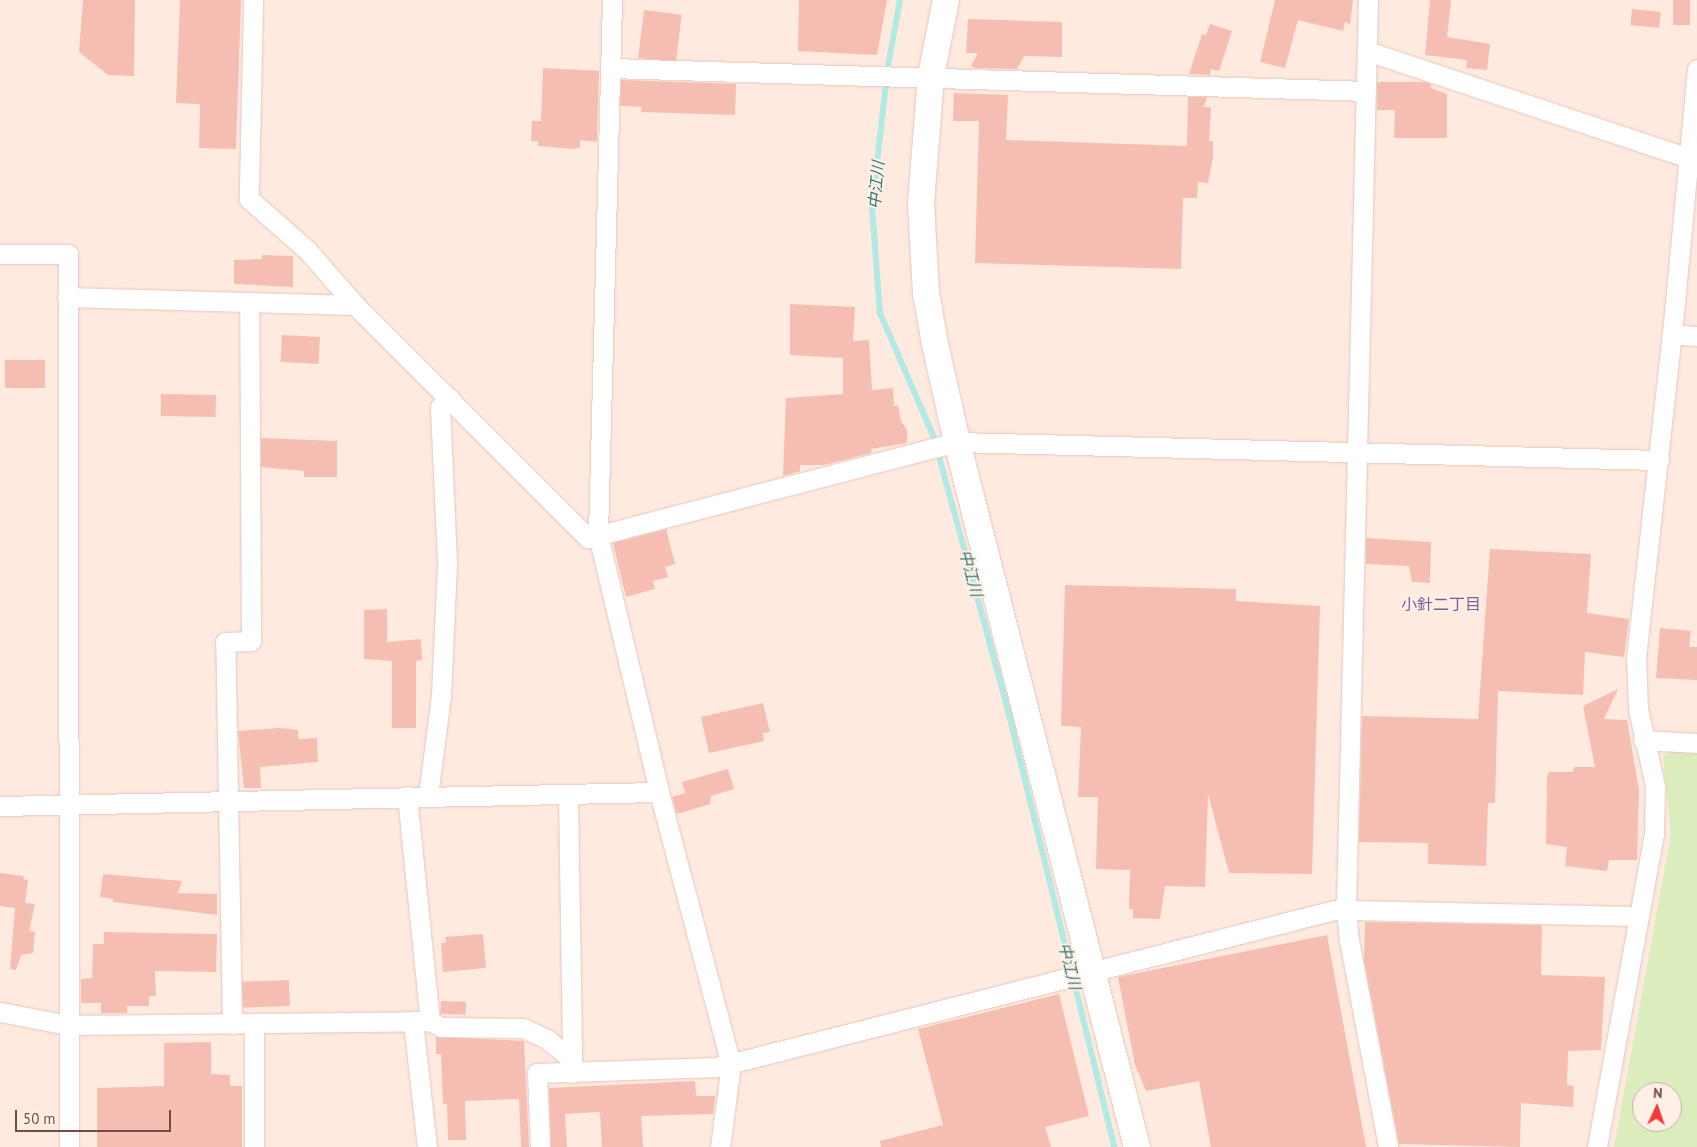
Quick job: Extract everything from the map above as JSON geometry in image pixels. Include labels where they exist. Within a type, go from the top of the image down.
[{"type":"street","points":[[253,0],[249,199],[308,251],[355,305],[588,538],[953,442],[1357,450],[1659,460]]},
{"type":"street","points":[[612,0],[598,535],[660,792],[731,1064],[720,1147]]},
{"type":"street","points":[[946,0],[923,76],[922,251],[935,344],[953,442],[1088,973],[1137,1147]]},
{"type":"street","points":[[1368,0],[1346,909],[1349,940],[1388,1147]]},
{"type":"street","points":[[1367,51],[1689,158]]},
{"type":"street","points":[[610,68],[1366,90]]},
{"type":"street","points":[[1597,1147],[1654,824],[1655,786],[1643,740],[1638,709],[1636,658],[1659,460],[1697,70]]},
{"type":"street","points":[[0,254],[68,254],[67,805],[69,1147]]},
{"type":"street","points":[[67,297],[355,305]]},
{"type":"street","points":[[232,1024],[225,642],[251,641],[249,302]]},
{"type":"street","points":[[1672,334],[1697,336]]},
{"type":"street","points":[[428,796],[441,696],[447,562],[440,407],[450,398]]},
{"type":"street","points":[[1643,740],[1697,743]]},
{"type":"street","points":[[0,806],[660,792]]},
{"type":"street","points":[[568,794],[572,1067]]},
{"type":"street","points":[[407,796],[422,1021],[427,1147]]},
{"type":"street","points":[[540,1147],[536,1073],[572,1067],[731,1064],[1346,909],[1639,916]]},
{"type":"street","points":[[0,1012],[68,1025],[422,1021],[441,1027],[523,1028],[548,1039],[572,1067]]},
{"type":"street","points":[[254,1024],[254,1147]]},
{"type":"green space","points":[[1676,747],[1697,749],[1697,1147],[1614,1147],[1671,834],[1663,757]]},
{"type":"building","points":[[83,0],[135,0],[134,76],[108,75],[79,52]]},
{"type":"building","points":[[180,0],[241,0],[236,149],[199,148],[200,104],[176,103]]},
{"type":"building","points":[[799,0],[887,0],[877,55],[798,51]]},
{"type":"building","points":[[1275,0],[1353,0],[1350,24],[1345,22],[1343,31],[1298,20],[1285,68],[1260,62]]},
{"type":"building","points":[[1430,0],[1451,0],[1447,37],[1490,44],[1487,70],[1466,68],[1467,60],[1425,55]]},
{"type":"building","points":[[1673,0],[1690,0],[1690,25],[1673,25]]},
{"type":"building","points":[[1632,9],[1661,12],[1659,28],[1630,25]]},
{"type":"building","points":[[644,10],[682,15],[676,62],[638,58]]},
{"type":"building","points":[[968,19],[1062,22],[1062,57],[1024,56],[1017,69],[975,68],[971,66],[978,53],[966,53]]},
{"type":"building","points":[[1210,24],[1232,31],[1219,71],[1210,69],[1210,75],[1189,74],[1202,34],[1206,35]]},
{"type":"building","points":[[543,68],[599,71],[597,142],[580,140],[580,147],[574,149],[538,146],[538,141],[531,141],[532,121],[541,121]]},
{"type":"building","points":[[621,80],[736,84],[735,115],[641,112],[642,107],[620,106]]},
{"type":"building","points":[[1377,82],[1425,82],[1431,84],[1431,88],[1447,94],[1447,138],[1394,138],[1395,110],[1377,110]]},
{"type":"building","points":[[954,93],[1008,95],[1006,140],[1187,146],[1188,97],[1207,97],[1204,107],[1211,107],[1209,141],[1213,141],[1213,157],[1208,183],[1198,182],[1197,198],[1183,198],[1181,269],[975,263],[979,121],[953,121]]},
{"type":"building","points":[[262,255],[293,256],[293,287],[234,284],[234,260],[262,259]]},
{"type":"building","points":[[790,304],[855,307],[853,341],[869,340],[872,390],[893,388],[894,406],[898,405],[901,421],[907,430],[907,443],[871,449],[871,453],[824,465],[800,465],[800,471],[783,476],[786,398],[843,394],[843,358],[790,355]]},
{"type":"building","points":[[282,335],[320,337],[319,364],[281,362]]},
{"type":"building","points":[[5,360],[45,360],[45,388],[5,388]]},
{"type":"building","points":[[161,394],[216,395],[216,417],[161,416]]},
{"type":"building","points":[[261,438],[337,441],[337,477],[304,477],[304,471],[261,467]]},
{"type":"building","points":[[666,529],[675,564],[665,567],[668,577],[653,581],[655,589],[626,597],[613,543]]},
{"type":"building","points":[[1366,538],[1431,542],[1430,583],[1412,582],[1409,566],[1366,564]]},
{"type":"building","points":[[1490,549],[1591,554],[1587,613],[1629,619],[1624,657],[1585,652],[1583,695],[1498,691],[1495,803],[1488,803],[1486,866],[1428,864],[1428,843],[1359,842],[1362,716],[1478,719]]},
{"type":"building","points":[[1065,585],[1236,589],[1236,601],[1320,606],[1312,874],[1229,873],[1208,794],[1205,887],[1165,886],[1160,919],[1133,918],[1133,909],[1129,909],[1130,870],[1096,869],[1098,797],[1078,797],[1081,727],[1061,726]]},
{"type":"building","points":[[387,609],[387,642],[421,639],[422,660],[416,661],[416,728],[392,728],[392,661],[364,659],[364,610]]},
{"type":"building","points":[[1660,628],[1691,631],[1689,647],[1697,647],[1697,680],[1656,678]]},
{"type":"building","points":[[1618,689],[1604,719],[1627,720],[1639,790],[1637,860],[1609,860],[1607,871],[1565,866],[1567,847],[1546,844],[1547,776],[1549,772],[1573,772],[1574,767],[1595,767],[1583,706]]},
{"type":"building","points":[[763,703],[770,732],[763,733],[764,741],[709,753],[701,717]]},
{"type":"building","points":[[279,728],[298,730],[298,739],[317,738],[318,762],[260,767],[261,788],[244,788],[238,731]]},
{"type":"building","points":[[728,769],[734,789],[711,796],[710,804],[677,814],[672,797],[685,793],[682,782]]},
{"type":"building","points":[[0,873],[24,876],[23,879],[28,880],[25,903],[35,904],[29,931],[35,932],[33,953],[21,955],[16,970],[10,969],[15,908],[0,906]]},
{"type":"building","points":[[103,874],[182,881],[178,893],[217,894],[217,915],[113,902],[113,899],[100,897]]},
{"type":"building","points":[[1365,922],[1542,925],[1541,975],[1605,977],[1601,1050],[1568,1051],[1567,1085],[1574,1086],[1573,1107],[1521,1103],[1520,1147],[1399,1144],[1364,960]]},
{"type":"building","points":[[104,932],[217,934],[216,972],[155,971],[156,996],[149,996],[149,1006],[127,1006],[127,1013],[101,1013],[101,1003],[81,1003],[81,979],[92,978],[93,944],[104,944]]},
{"type":"building","points":[[483,934],[486,968],[443,972],[441,943],[446,943],[445,937]]},
{"type":"building","points":[[1327,935],[1366,1147],[1211,1147],[1199,1081],[1146,1091],[1135,1065],[1118,977]]},
{"type":"building","points":[[289,980],[290,1006],[243,1008],[242,982]]},
{"type":"building","points":[[1059,994],[1089,1116],[1045,1127],[1051,1147],[881,1147],[880,1141],[943,1125],[918,1029]]},
{"type":"building","points":[[441,1001],[466,1002],[466,1015],[441,1014]]},
{"type":"building","points":[[436,1037],[524,1041],[529,1147],[521,1147],[519,1099],[465,1101],[466,1140],[448,1140],[447,1104],[443,1104],[441,1054],[436,1054]]},
{"type":"building","points":[[211,1042],[211,1074],[230,1075],[230,1086],[242,1086],[242,1147],[97,1147],[97,1088],[164,1086],[164,1043]]},
{"type":"building","points":[[695,1081],[696,1096],[715,1096],[713,1114],[641,1116],[643,1147],[602,1147],[600,1112],[565,1114],[567,1147],[551,1147],[549,1088]]},
{"type":"waterway","name":"中江川","points":[[900,0],[888,66],[872,207],[880,313],[934,438],[1009,715],[1114,1147]]},
{"type":"district","name":"小針二丁目","points":[[1441,604]]}]
